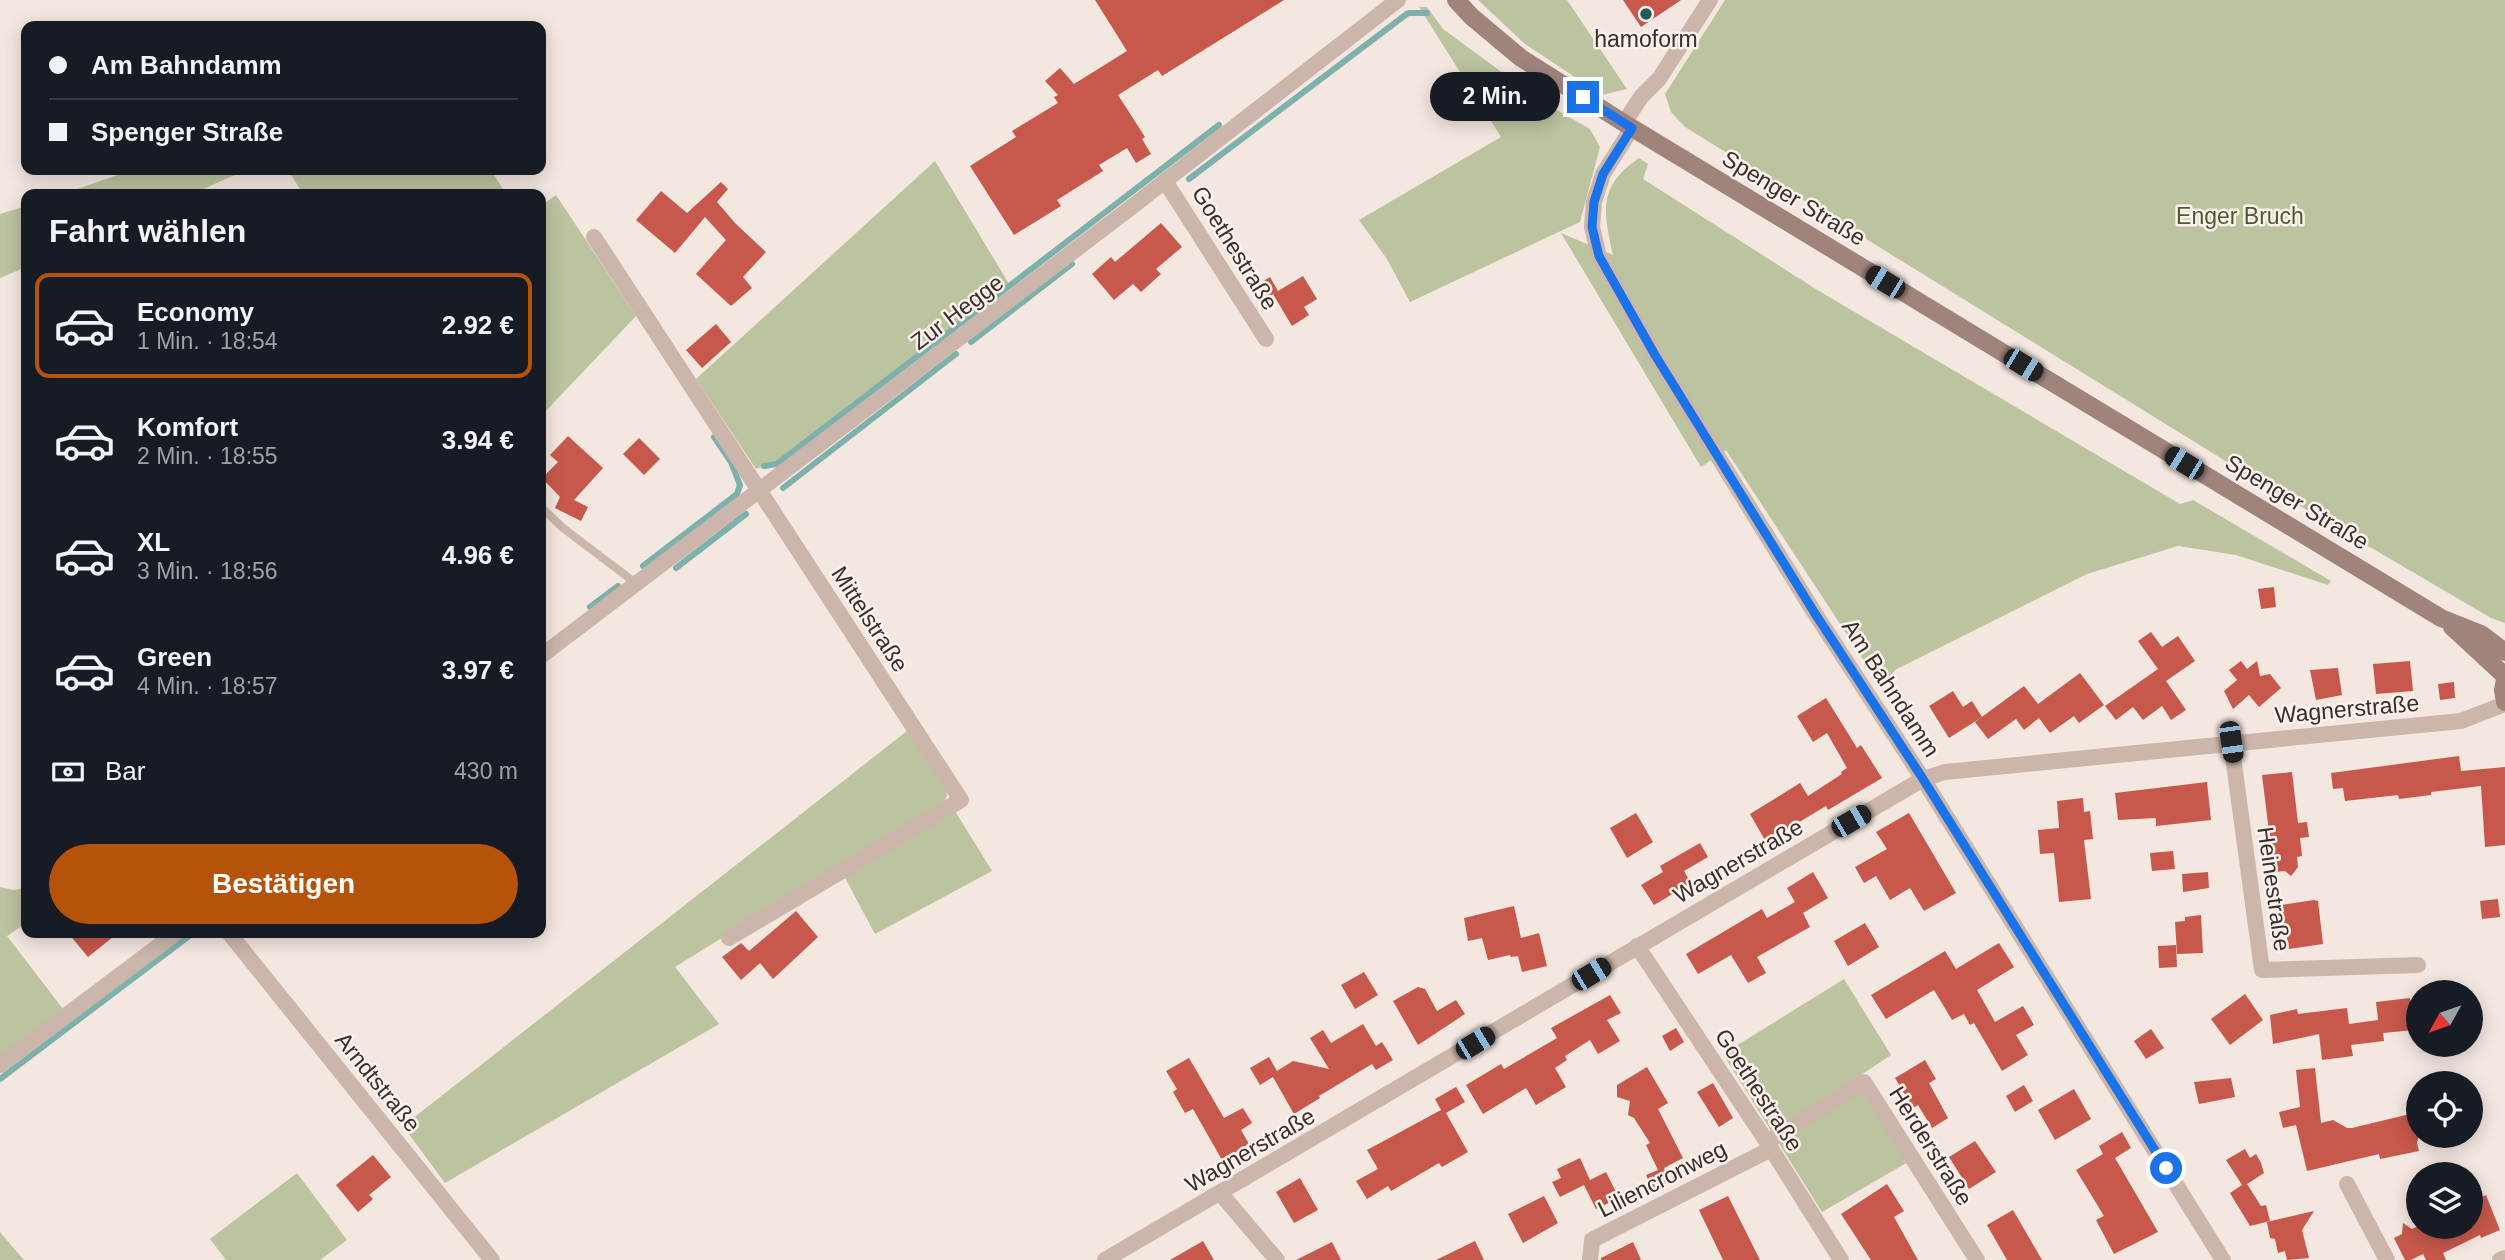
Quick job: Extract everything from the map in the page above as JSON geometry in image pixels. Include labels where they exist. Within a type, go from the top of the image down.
[{"type":"street","name":"Zur Hegge","points":[[546,652],[759,492],[1398,0]]},
{"type":"street","name":"Spenger Straße","points":[[1456,0],[1521,58],[1628,125],[2441,618],[2481,634],[2505,652]]},
{"type":"street","name":"Am Bahndamm","points":[[1710,0],[1659,79],[1641,97],[1603,174],[1594,202],[1592,227],[1599,256],[1655,355],[1807,600],[1923,779],[2223,1260]]},
{"type":"street","name":"Goethestraße","points":[[1165,181],[1266,339]]},
{"type":"street","name":"Mittelstraße","points":[[594,237],[961,800],[729,937]]},
{"type":"street","name":"Spenger Straße","points":[[2441,618],[2505,678]]},
{"type":"street","points":[[2505,678],[2505,703]]},
{"type":"street","name":"Wagnerstraße","points":[[1105,1260],[1923,779],[1945,772],[2461,721],[2505,703]]},
{"type":"street","name":"Heinestraße","points":[[2231,742],[2262,970],[2418,965]]},
{"type":"street","points":[[0,1065],[169,938]]},
{"type":"street","name":"Arndtstraße","points":[[233,938],[492,1260]]},
{"type":"street","name":"Goethestraße","points":[[1637,946],[1769,1145],[1841,1260]]},
{"type":"street","name":"Herderstraße","points":[[1769,1145],[1864,1082],[1977,1260]]},
{"type":"street","name":"Liliencronweg","points":[[1590,1260],[1592,1240],[1769,1145]]},
{"type":"street","points":[[2347,1184],[2387,1260]]},
{"type":"street","points":[[1221,1194],[1277,1260]]},
{"type":"lane","points":[[546,512],[563,528],[637,584]]},
{"type":"green space","points":[[1478,0],[1567,0],[1627,89],[1602,95],[1525,44]]},
{"type":"green space","name":"Enger Bruch","points":[[1725,0],[2505,0],[2505,623],[2491,618],[2266,486],[1685,127],[1671,112],[1665,94]]},
{"type":"green space","points":[[1419,7],[1427,7],[1443,29],[1541,101],[1590,129],[1600,147],[1580,222],[1410,302],[1387,259],[1359,220],[1501,137]]},
{"type":"green space","points":[[1639,158],[1648,164],[1643,179],[1819,291],[2180,504],[2193,500],[2331,581],[2328,585],[2236,555],[2178,546],[2087,574],[1895,670],[1882,688],[1726,450],[1701,467],[1561,233],[1613,255],[1606,212],[1610,189],[1626,168]]},
{"type":"green space","points":[[935,161],[1009,284],[776,462],[756,469],[696,379]]},
{"type":"green space","points":[[118,175],[235,175],[203,189],[77,189]]},
{"type":"green space","points":[[291,175],[494,175],[503,189],[300,189]]},
{"type":"green space","points":[[556,195],[636,316],[546,411],[546,202]]},
{"type":"green space","points":[[21,208],[21,269],[0,278],[0,214]]},
{"type":"green space","points":[[907,731],[944,784],[947,796],[940,808],[838,866],[675,967],[719,1024],[445,1183],[403,1126]]},
{"type":"green space","points":[[955,811],[992,871],[875,934],[843,874]]},
{"type":"green space","points":[[0,887],[21,889],[21,926],[7,936],[63,1009],[0,1057]]},
{"type":"green space","points":[[1844,979],[1891,1055],[1855,1079],[1908,1162],[1822,1212],[1723,1054]]},
{"type":"green space","points":[[297,1173],[347,1240],[320,1260],[226,1260],[210,1239]]},
{"type":"green space","points":[[0,1232],[24,1260],[0,1260]]},
{"type":"building","points":[[1095,0],[1284,0],[1162,76],[1158,70],[1118,95],[1145,137],[1142,139],[1151,154],[1136,163],[1127,148],[1099,165],[1103,171],[1057,200],[1061,206],[1014,235],[970,166],[1016,137],[1012,131],[1058,103],[1054,97],[1058,95],[1045,81],[1060,68],[1074,84],[1127,51]]},
{"type":"building","name":"hamoform","points":[[1623,0],[1681,0],[1641,27]]},
{"type":"building","points":[[721,182],[728,189],[717,202],[766,252],[743,277],[752,288],[731,306],[696,274],[726,240],[705,217],[675,253],[636,220],[661,191],[687,213]]},
{"type":"building","points":[[1161,223],[1182,247],[1156,269],[1161,274],[1141,292],[1133,284],[1114,300],[1092,274],[1111,257],[1115,262]]},
{"type":"building","points":[[1303,276],[1317,299],[1304,307],[1309,315],[1292,326],[1273,294],[1264,300],[1255,286],[1270,277],[1278,291]]},
{"type":"building","points":[[716,324],[731,342],[702,368],[686,350]]},
{"type":"building","points":[[568,436],[603,468],[574,500],[588,507],[581,521],[555,508],[560,497],[546,482],[546,474],[558,462],[550,455]]},
{"type":"building","points":[[639,438],[660,459],[644,475],[623,454]]},
{"type":"building","points":[[2274,587],[2276,607],[2261,609],[2258,589]]},
{"type":"building","points":[[2151,632],[2162,647],[2178,636],[2195,661],[2166,681],[2186,710],[2171,720],[2162,706],[2143,720],[2133,707],[2116,720],[2105,706],[2158,669],[2138,641]]},
{"type":"building","points":[[2241,661],[2247,669],[2257,661],[2260,676],[2270,674],[2281,688],[2259,707],[2249,695],[2233,709],[2224,691],[2237,680],[2229,670]]},
{"type":"building","points":[[2410,661],[2413,691],[2376,694],[2373,664]]},
{"type":"building","points":[[2338,668],[2342,695],[2316,700],[2310,670]]},
{"type":"building","points":[[2080,673],[2104,705],[2079,723],[2074,716],[2050,733],[2039,718],[2024,730],[2016,719],[1988,739],[1975,722],[2024,686],[2038,704]]},
{"type":"building","points":[[2454,682],[2455,698],[2440,700],[2438,684]]},
{"type":"building","points":[[1953,691],[1963,707],[1972,701],[1982,717],[1949,738],[1929,706]]},
{"type":"building","points":[[1826,698],[1857,748],[1861,745],[1882,778],[1828,810],[1826,806],[1766,842],[1750,814],[1800,783],[1808,796],[1847,768],[1827,733],[1813,742],[1797,716]]},
{"type":"building","points":[[2459,756],[2461,771],[2505,767],[2505,845],[2485,847],[2481,786],[2399,799],[2398,795],[2345,801],[2343,788],[2333,789],[2331,773]]},
{"type":"building","points":[[2292,772],[2298,823],[2307,822],[2309,837],[2300,838],[2302,856],[2297,857],[2298,867],[2291,876],[2285,871],[2274,872],[2262,775]]},
{"type":"building","points":[[2207,782],[2211,820],[2156,826],[2156,818],[2118,820],[2115,793]]},
{"type":"building","points":[[2083,798],[2084,812],[2090,811],[2093,839],[2084,840],[2091,899],[2059,902],[2054,853],[2040,854],[2038,830],[2059,828],[2057,801]]},
{"type":"building","points":[[1636,813],[1653,842],[1627,858],[1610,828]]},
{"type":"building","points":[[1909,813],[1956,893],[1924,911],[1910,888],[1890,900],[1876,876],[1864,883],[1855,867],[1887,849],[1876,832]]},
{"type":"building","points":[[1700,843],[1708,857],[1684,871],[1691,883],[1654,905],[1641,885],[1663,872],[1660,866]]},
{"type":"building","points":[[2173,851],[2175,869],[2152,871],[2150,853]]},
{"type":"building","points":[[1813,872],[1828,898],[1803,913],[1810,927],[1757,957],[1766,973],[1748,983],[1731,955],[1698,974],[1686,954],[1762,909],[1767,918],[1795,902],[1787,888]]},
{"type":"building","points":[[2208,872],[2209,888],[2183,892],[2182,874]]},
{"type":"building","points":[[2498,899],[2500,917],[2482,919],[2480,901]]},
{"type":"building","points":[[2318,901],[2323,944],[2289,949],[2281,905]]},
{"type":"building","points":[[1514,906],[1521,938],[1539,933],[1547,966],[1522,972],[1518,956],[1488,960],[1482,938],[1468,941],[1464,918]]},
{"type":"building","points":[[796,911],[818,937],[773,979],[760,963],[741,980],[722,957],[741,943],[749,951]]},
{"type":"building","points":[[2201,915],[2203,953],[2177,954],[2175,922],[2185,921],[2185,917]]},
{"type":"building","points":[[1865,923],[1879,947],[1848,966],[1834,941]]},
{"type":"building","points":[[72,938],[112,938],[88,957]]},
{"type":"building","points":[[1999,943],[2014,967],[1977,990],[1995,1022],[2023,1006],[2034,1025],[2016,1035],[2028,1055],[2002,1071],[1974,1023],[1970,1025],[1964,1014],[1952,1020],[1934,990],[1886,1019],[1871,995],[1945,951],[1956,969]]},
{"type":"building","points":[[2176,945],[2177,967],[2159,968],[2158,946]]},
{"type":"building","points":[[1364,972],[1378,995],[1355,1009],[1341,985]]},
{"type":"building","points":[[1418,987],[1425,989],[1437,1011],[1456,1000],[1465,1014],[1418,1045],[1393,1001]]},
{"type":"building","points":[[2245,994],[2263,1020],[2230,1045],[2211,1019]]},
{"type":"building","points":[[1610,995],[1621,1013],[1607,1020],[1620,1041],[1598,1054],[1590,1040],[1565,1056],[1567,1060],[1555,1068],[1566,1087],[1536,1105],[1526,1088],[1483,1114],[1466,1085],[1501,1064],[1504,1069],[1557,1038],[1551,1028]]},
{"type":"building","points":[[2406,998],[2406,1031],[2383,1033],[2384,1041],[2351,1045],[2353,1056],[2322,1060],[2319,1034],[2273,1044],[2270,1015],[2297,1009],[2298,1014],[2347,1008],[2349,1024],[2378,1020],[2376,1002]]},
{"type":"building","points":[[1363,1024],[1376,1046],[1382,1042],[1393,1060],[1376,1070],[1372,1064],[1294,1114],[1273,1077],[1260,1085],[1250,1068],[1269,1057],[1277,1071],[1293,1061],[1329,1069],[1310,1038],[1323,1030],[1331,1043]]},
{"type":"building","points":[[1676,1028],[1684,1042],[1670,1051],[1662,1036]]},
{"type":"building","points":[[2151,1029],[2164,1048],[2146,1059],[2134,1041]]},
{"type":"building","points":[[1189,1058],[1224,1118],[1243,1108],[1252,1123],[1241,1130],[1249,1144],[1222,1160],[1193,1109],[1185,1113],[1173,1092],[1177,1089],[1166,1071]]},
{"type":"building","points":[[1925,1060],[1936,1079],[1929,1083],[1948,1118],[1932,1128],[1918,1105],[1913,1108],[1895,1078]]},
{"type":"building","points":[[1647,1067],[1668,1103],[1658,1109],[1683,1158],[1664,1168],[1670,1181],[1653,1190],[1646,1175],[1658,1170],[1646,1145],[1650,1143],[1634,1118],[1628,1115],[1630,1101],[1617,1097],[1617,1085]]},
{"type":"building","points":[[2315,1068],[2321,1123],[2333,1120],[2352,1128],[2406,1115],[2406,1148],[2418,1148],[2419,1151],[2380,1159],[2379,1154],[2307,1171],[2296,1125],[2283,1128],[2279,1112],[2300,1107],[2296,1070]]},
{"type":"building","points":[[2231,1078],[2235,1097],[2199,1104],[2194,1082]]},
{"type":"building","points":[[1713,1083],[1733,1118],[1719,1127],[1697,1092]]},
{"type":"building","points":[[2024,1085],[2033,1101],[2015,1112],[2006,1096]]},
{"type":"building","points":[[1456,1087],[1465,1102],[1446,1113],[1468,1152],[1442,1167],[1439,1163],[1391,1191],[1388,1186],[1367,1199],[1356,1181],[1378,1169],[1367,1150],[1441,1110],[1435,1099]]},
{"type":"building","points":[[2074,1089],[2091,1119],[2055,1140],[2038,1110]]},
{"type":"building","points":[[2122,1132],[2131,1148],[2115,1158],[2158,1232],[2114,1254],[2096,1220],[2104,1216],[2076,1170],[2103,1154],[2099,1146]]},
{"type":"building","points":[[1975,1141],[1996,1172],[1969,1189],[1949,1157]]},
{"type":"building","points":[[2245,1149],[2250,1158],[2256,1154],[2261,1163],[2264,1173],[2247,1184],[2261,1206],[2266,1205],[2270,1221],[2250,1226],[2230,1193],[2242,1185],[2226,1160]]},
{"type":"building","points":[[373,1155],[391,1177],[369,1195],[373,1199],[358,1212],[336,1185]]},
{"type":"building","points":[[1580,1158],[1590,1180],[1606,1172],[1619,1198],[1596,1209],[1584,1185],[1560,1197],[1552,1182],[1561,1178],[1557,1169]]},
{"type":"building","points":[[1300,1178],[1318,1210],[1294,1223],[1276,1192]]},
{"type":"building","points":[[1887,1184],[1904,1211],[1894,1217],[1918,1260],[1871,1260],[1841,1214]]},
{"type":"building","points":[[2486,1195],[2500,1230],[2483,1237],[2483,1196]]},
{"type":"building","points":[[1544,1196],[1558,1223],[1523,1243],[1508,1214]]},
{"type":"building","points":[[1728,1196],[1760,1260],[1723,1260],[1699,1210]]},
{"type":"building","points":[[2013,1210],[2042,1260],[2007,1260],[1987,1225]]},
{"type":"building","points":[[2314,1211],[2302,1230],[2309,1258],[2287,1260],[2285,1251],[2278,1253],[2275,1239],[2270,1238],[2267,1222]]},
{"type":"building","points":[[2403,1223],[2406,1225],[2406,1239],[2472,1239],[2443,1253],[2446,1260],[2426,1260],[2423,1254],[2405,1260],[2394,1238],[2402,1234]]},
{"type":"building","points":[[1203,1241],[1214,1260],[1170,1260]]},
{"type":"building","points":[[1475,1241],[1484,1260],[1436,1260]]},
{"type":"building","points":[[1332,1242],[1341,1260],[1296,1260]]},
{"type":"building","points":[[1633,1242],[1641,1260],[1601,1260],[1601,1258]]},
{"type":"waterway","points":[[1189,179],[1408,13],[1427,13]]},
{"type":"waterway","points":[[764,466],[777,464],[1219,125]]},
{"type":"waterway","points":[[971,342],[1072,264]]},
{"type":"waterway","points":[[783,488],[956,354]]},
{"type":"waterway","points":[[643,566],[737,494],[740,485],[731,462],[714,437]]},
{"type":"waterway","points":[[676,568],[746,514]]},
{"type":"waterway","points":[[590,607],[618,586]]},
{"type":"waterway","points":[[0,1079],[186,938]]},
{"type":"place","name":"hamoform","points":[[1646,14]]},
{"type":"route","points":[[1583,97],[1632,128],[1603,174],[1594,202],[1592,227],[1599,256],[1655,355],[1814,612],[1923,779],[2166,1168]]}]
